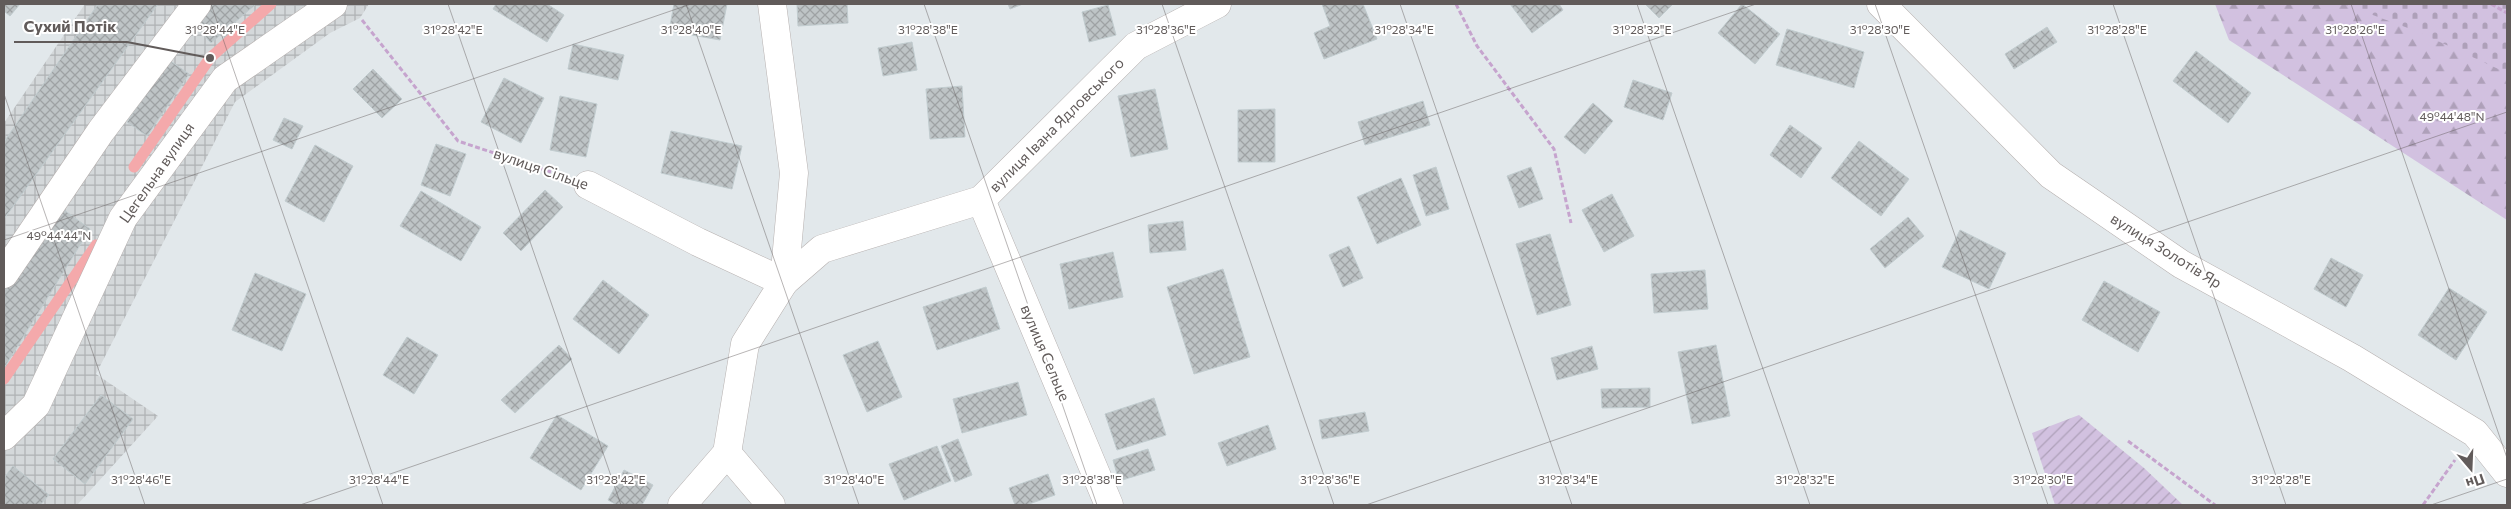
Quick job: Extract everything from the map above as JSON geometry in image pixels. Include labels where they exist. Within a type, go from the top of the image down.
[{"type":"street","points":[[4,274],[101,131],[197,4]]},
{"type":"street","name":"Цегельна вулиця","points":[[4,436],[36,405],[123,218],[225,79],[333,4]]},
{"type":"street","name":"вулиця Івана Ядловського","points":[[772,4],[794,173],[784,282]]},
{"type":"street","name":"вулиця Івана Ядловського","points":[[726,453],[745,344],[784,282],[822,249],[982,200],[1136,46],[1217,4]]},
{"type":"street","name":"вулиця Золотів Яр","points":[[1881,4],[2051,175],[2181,264],[2352,358],[2475,433],[2507,473]]},
{"type":"street","name":"вулиця Сільце","points":[[588,185],[698,242],[784,282]]},
{"type":"street","name":"вулиця Сельце","points":[[982,200],[1109,505]]},
{"type":"street","points":[[682,505],[726,453],[771,505]]},
{"type":"path","points":[[1456,4],[1477,46],[1554,149],[1571,223]]},
{"type":"path","points":[[2491,4],[2507,13]]},
{"type":"path","name":"вулиця Сільце","points":[[360,18],[458,141],[588,185]]},
{"type":"path","points":[[2423,505],[2475,433]]},
{"type":"path","points":[[2128,441],[2215,505]]},
{"type":"shaded area","points":[[85,4],[369,4],[360,18],[330,33],[235,102],[96,374],[158,416],[77,505],[4,505],[4,123]]},
{"type":"green space","points":[[2215,4],[2507,4],[2507,220],[2229,40]]},
{"type":"green space","points":[[2343,4],[2507,4],[2507,73],[2416,31]]},
{"type":"green space","points":[[2079,415],[2144,468],[2183,505],[2055,505],[2032,433]]},
{"type":"building","points":[[4,4],[20,4],[10,16],[4,11]]},
{"type":"building","points":[[98,4],[158,4],[4,219],[4,142]]},
{"type":"building","points":[[208,4],[256,4],[211,43],[190,20]]},
{"type":"building","points":[[496,4],[547,4],[564,15],[547,42],[493,9]]},
{"type":"building","points":[[674,4],[727,4],[720,40],[669,31]]},
{"type":"building","points":[[797,4],[847,4],[848,23],[798,26]]},
{"type":"building","points":[[1008,4],[1023,4],[1010,9]]},
{"type":"building","points":[[1322,4],[1363,4],[1377,39],[1324,59],[1314,33],[1330,26]]},
{"type":"building","points":[[1510,4],[1559,4],[1563,10],[1532,33]]},
{"type":"building","points":[[1645,4],[1673,4],[1659,18]]},
{"type":"building","points":[[1742,4],[1780,34],[1755,64],[1718,33]]},
{"type":"building","points":[[1108,5],[1116,35],[1089,42],[1082,12]]},
{"type":"building","points":[[2047,27],[2057,42],[2014,69],[2005,54]]},
{"type":"building","points":[[1787,29],[1864,52],[1854,88],[1776,65]]},
{"type":"building","points":[[912,42],[917,70],[883,76],[878,48]]},
{"type":"building","points":[[573,44],[624,55],[618,80],[568,69]]},
{"type":"building","points":[[2196,51],[2251,93],[2228,123],[2173,81]]},
{"type":"building","points":[[169,60],[189,74],[147,136],[127,122]]},
{"type":"building","points":[[373,69],[402,99],[382,118],[353,89]]},
{"type":"building","points":[[504,78],[544,98],[521,143],[481,122]]},
{"type":"building","points":[[1633,80],[1672,93],[1663,120],[1624,107]]},
{"type":"building","points":[[962,86],[965,137],[930,139],[926,89]]},
{"type":"building","points":[[1155,89],[1168,149],[1131,157],[1118,96]]},
{"type":"building","points":[[560,96],[597,104],[586,157],[550,150]]},
{"type":"building","points":[[1423,101],[1430,125],[1365,145],[1358,122]]},
{"type":"building","points":[[1593,103],[1613,121],[1585,154],[1564,137]]},
{"type":"building","points":[[1275,109],[1275,162],[1238,162],[1238,110]]},
{"type":"building","points":[[284,118],[303,126],[292,149],[273,140]]},
{"type":"building","points":[[1790,125],[1822,148],[1801,178],[1770,155]]},
{"type":"building","points":[[671,131],[742,146],[732,189],[661,173]]},
{"type":"building","points":[[1859,141],[1909,179],[1881,216],[1831,178]]},
{"type":"building","points":[[436,144],[466,154],[450,196],[421,185]]},
{"type":"building","points":[[315,145],[353,166],[324,222],[285,201]]},
{"type":"building","points":[[1436,167],[1449,209],[1426,216],[1413,175]]},
{"type":"building","points":[[1531,167],[1543,199],[1519,208],[1507,176]]},
{"type":"building","points":[[1401,178],[1421,225],[1377,244],[1357,197]]},
{"type":"building","points":[[545,190],[563,207],[521,251],[503,233]]},
{"type":"building","points":[[421,191],[481,227],[461,261],[400,226]]},
{"type":"building","points":[[1612,194],[1634,236],[1604,252],[1582,210]]},
{"type":"building","points":[[60,207],[90,229],[4,368],[4,287]]},
{"type":"building","points":[[1908,217],[1924,236],[1885,268],[1870,249]]},
{"type":"building","points":[[1183,221],[1186,250],[1150,253],[1148,225]]},
{"type":"building","points":[[1960,230],[2006,253],[1989,289],[1942,267]]},
{"type":"building","points":[[1550,234],[1571,305],[1537,315],[1516,244]]},
{"type":"building","points":[[1349,246],[1363,278],[1343,287],[1329,255]]},
{"type":"building","points":[[1113,252],[1123,297],[1069,309],[1060,264]]},
{"type":"building","points":[[2331,258],[2363,275],[2346,307],[2314,289]]},
{"type":"building","points":[[1223,269],[1250,357],[1194,374],[1167,287]]},
{"type":"building","points":[[1705,270],[1708,309],[1654,313],[1651,274]]},
{"type":"building","points":[[255,273],[306,294],[282,351],[232,330]]},
{"type":"building","points":[[603,280],[649,315],[619,354],[573,319]]},
{"type":"building","points":[[2104,281],[2160,312],[2138,352],[2082,320]]},
{"type":"building","points":[[986,287],[1000,329],[937,350],[923,307]]},
{"type":"building","points":[[2449,288],[2487,312],[2456,360],[2418,335]]},
{"type":"building","points":[[407,337],[438,355],[414,394],[383,375]]},
{"type":"building","points":[[878,341],[902,397],[867,412],[843,355]]},
{"type":"building","points":[[559,345],[572,359],[515,413],[501,400]]},
{"type":"building","points":[[1716,345],[1730,416],[1692,424],[1678,352]]},
{"type":"building","points":[[1592,346],[1598,369],[1557,380],[1551,358]]},
{"type":"building","points":[[1018,382],[1027,415],[962,433],[953,399]]},
{"type":"building","points":[[1650,388],[1650,407],[1602,408],[1601,389]]},
{"type":"building","points":[[101,395],[133,419],[85,484],[53,459]]},
{"type":"building","points":[[1154,398],[1166,435],[1117,450],[1105,414]]},
{"type":"building","points":[[1365,412],[1369,431],[1322,439],[1319,420]]},
{"type":"building","points":[[557,415],[608,446],[581,490],[530,458]]},
{"type":"building","points":[[1268,425],[1276,449],[1227,466],[1218,443]]},
{"type":"building","points":[[958,439],[972,475],[955,482],[941,446]]},
{"type":"building","points":[[937,446],[951,481],[904,500],[889,464]]},
{"type":"building","points":[[1148,449],[1155,470],[1119,481],[1113,460]]},
{"type":"building","points":[[13,466],[49,495],[40,505],[4,505],[4,478]]},
{"type":"building","points":[[624,470],[653,485],[642,505],[617,505],[608,500]]},
{"type":"building","points":[[1048,474],[1055,495],[1026,505],[1015,505],[1009,488]]},
{"type":"waterway","points":[[134,167],[210,58],[271,4]]},
{"type":"waterway","points":[[4,379],[96,245]]},
{"type":"place","name":"Сухий Потік","points":[[210,58]]}]
